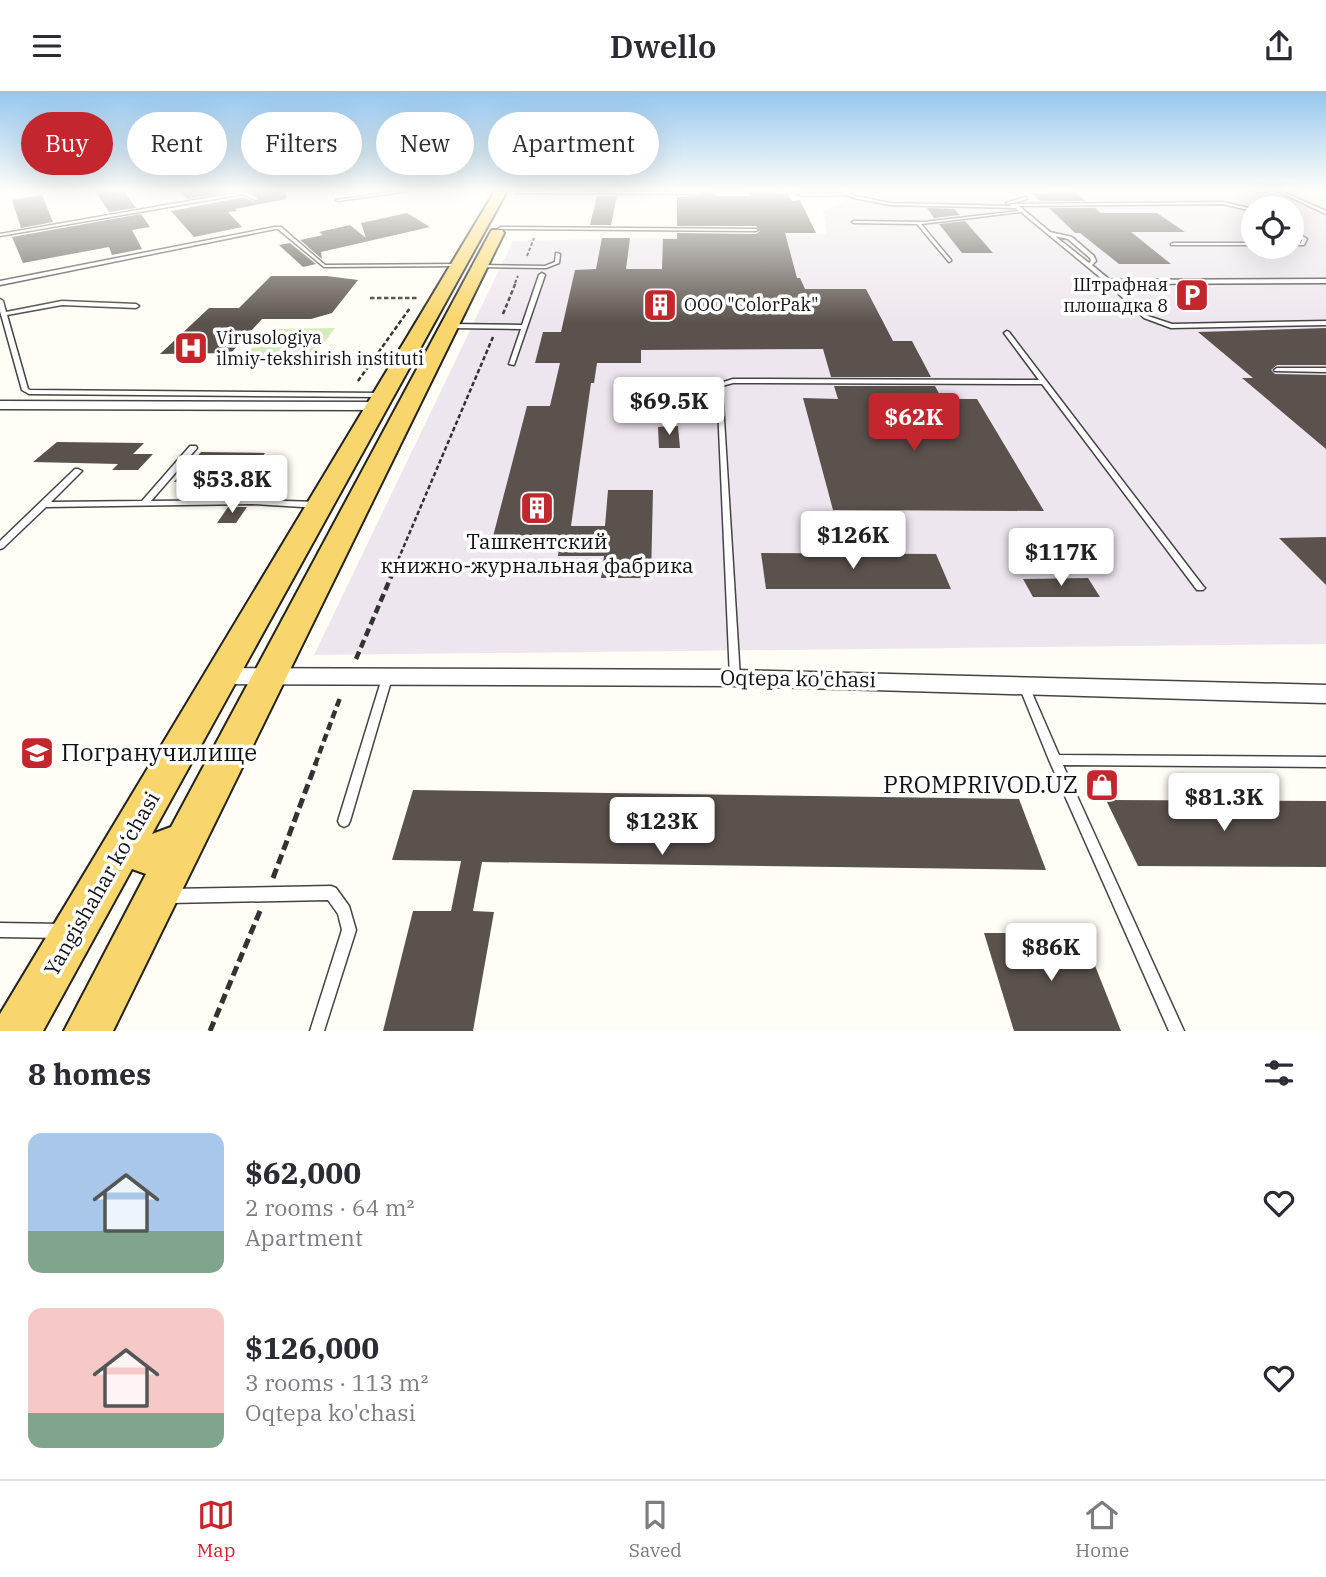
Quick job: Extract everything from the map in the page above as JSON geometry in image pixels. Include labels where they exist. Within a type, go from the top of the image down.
[{"type":"main road","name":"Yangishahar ko‘chasi","points":[[17,1031],[320,505],[390,402],[490,235]]},
{"type":"main road","name":"Yangishahar ko‘chasi","points":[[88,1031],[269,677],[390,402],[450,326],[491,235]]},
{"type":"main road","points":[[127,841],[134,850],[146,855],[166,851],[185,841]]},
{"type":"street","points":[[0,405],[390,402]]},
{"type":"street","name":"Oqtepa ko'chasi","points":[[221,676],[735,678],[1326,694]]},
{"type":"lane","points":[[0,283],[241,235]]},
{"type":"lane","points":[[287,235],[324,266],[461,235]]},
{"type":"lane","points":[[500,235],[522,267],[553,265],[557,263],[558,254]]},
{"type":"lane","points":[[682,235],[705,235]]},
{"type":"lane","points":[[928,235],[949,261]]},
{"type":"lane","points":[[1049,235],[1109,282],[1146,317],[1171,326],[1326,323]]},
{"type":"lane","points":[[1057,235],[1070,238],[1091,257],[1094,261],[1088,266]]},
{"type":"lane","points":[[1173,244],[1241,244]]},
{"type":"lane","points":[[512,364],[542,275]]},
{"type":"lane","points":[[1109,282],[1326,281]]},
{"type":"lane","points":[[0,301],[25,390],[29,392],[349,394],[390,402]]},
{"type":"lane","points":[[4,314],[62,303],[136,306]]},
{"type":"lane","points":[[450,326],[525,327]]},
{"type":"lane","points":[[1007,333],[1200,588]]},
{"type":"lane","points":[[1277,370],[1326,370]]},
{"type":"lane","points":[[735,678],[719,385],[733,380],[1044,382]]},
{"type":"lane","points":[[145,503],[193,448]]},
{"type":"lane","points":[[0,546],[78,471]]},
{"type":"lane","points":[[44,505],[252,502],[320,505]]},
{"type":"lane","points":[[344,821],[387,678]]},
{"type":"lane","points":[[1024,684],[1055,760],[1177,1031]]},
{"type":"lane","points":[[1055,760],[1326,762]]},
{"type":"lane","points":[[157,896],[331,893],[344,911],[349,930],[317,1031]]},
{"type":"lane","points":[[0,930],[75,931]]},
{"type":"path","points":[[211,1031],[266,895],[348,677],[535,239],[531,235]]},
{"type":"path","points":[[349,394],[417,299],[370,299]]},
{"type":"shaded area","points":[[788,235],[1241,235],[1241,259],[1304,259],[1304,235],[1326,235],[1326,644],[314,655],[513,241]]},
{"type":"green space","points":[[335,328],[314,356],[244,355],[273,329]]},
{"type":"building","points":[[135,235],[142,249],[112,255],[109,247],[23,263],[12,237]]},
{"type":"building","points":[[323,235],[362,235],[366,238],[365,235],[396,235],[321,252],[322,259],[300,240]]},
{"type":"building","points":[[677,235],[785,235],[797,278],[800,278],[805,289],[866,289],[893,341],[912,341],[931,377],[831,377],[823,349],[641,350],[641,363],[597,363],[594,383],[591,383],[571,526],[605,526],[608,490],[653,490],[651,578],[601,578],[604,556],[558,556],[559,548],[490,548],[527,406],[550,406],[560,363],[535,363],[543,332],[561,332],[575,270],[596,269],[602,238],[630,238],[626,269],[662,269],[663,239],[677,239]]},
{"type":"building","points":[[948,235],[977,235],[993,253],[962,253]]},
{"type":"building","points":[[1082,235],[1135,235],[1171,264],[1119,264]]},
{"type":"building","points":[[290,243],[316,264],[303,267],[279,245]]},
{"type":"building","points":[[271,276],[327,276],[358,280],[332,313],[311,319],[262,319],[231,353],[160,354],[209,308],[239,308]]},
{"type":"building","points":[[1326,328],[1326,365],[1277,365],[1271,370],[1275,374],[1326,375],[1326,449],[1242,378],[1253,378],[1198,332]]},
{"type":"building","points":[[834,386],[935,386],[942,399],[977,399],[1044,511],[833,510],[803,398],[838,399]]},
{"type":"building","points":[[678,426],[680,448],[659,448],[658,427]]},
{"type":"building","points":[[57,442],[144,443],[133,454],[153,454],[138,470],[112,470],[118,464],[33,462]]},
{"type":"building","points":[[201,452],[265,453],[244,482],[174,482]]},
{"type":"building","points":[[228,507],[247,507],[236,523],[217,523]]},
{"type":"building","points":[[1326,537],[1326,585],[1279,538]]},
{"type":"building","points":[[761,553],[936,554],[951,589],[766,589]]},
{"type":"building","points":[[1088,578],[1100,597],[1033,597],[1023,579]]},
{"type":"building","points":[[413,790],[1019,799],[1046,870],[482,862],[473,911],[494,912],[473,1031],[383,1031],[413,911],[451,911],[461,861],[392,860]]},
{"type":"building","points":[[1106,800],[1326,801],[1326,867],[1138,866]]},
{"type":"building","points":[[984,933],[1082,933],[1121,1031],[1014,1031]]},
{"type":"place","name":"Штрафная плошадка 8","points":[[1192,295]]},
{"type":"place","name":"OOO \"ColorPak\"","points":[[660,305]]},
{"type":"place","name":"Virusologiya ilmiy-tekshirish instituti","points":[[191,348]]},
{"type":"place","name":"Ташкентский книжно-журнальная фабрика","points":[[537,508]]},
{"type":"place","name":"Погранучилище","points":[[37,753]]},
{"type":"place","name":"PROMPRIVOD.UZ","points":[[1102,785]]}]
